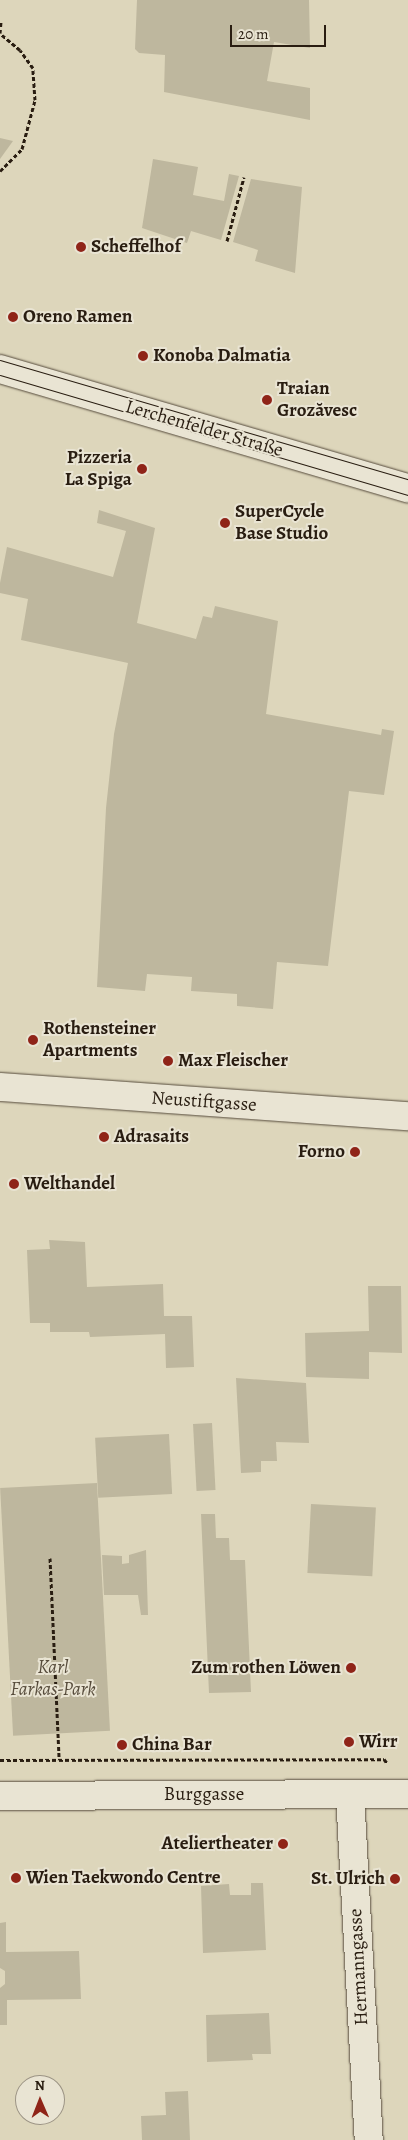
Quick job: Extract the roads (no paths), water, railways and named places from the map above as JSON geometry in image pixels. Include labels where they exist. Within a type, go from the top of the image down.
[{"type":"main road","name":"Lerchenfelder Straße","points":[[0,370],[408,488]]},
{"type":"main road","name":"Neustiftgasse","points":[[0,1087],[408,1116]]},
{"type":"main road","name":"Hermanngasse","points":[[350,1794],[369,2140]]},
{"type":"main road","name":"Burggasse","points":[[0,1796],[408,1794]]},
{"type":"tram line","points":[[0,360],[408,479]]},
{"type":"tram line","points":[[0,375],[408,495]]},
{"type":"place","name":"Scheffelhof","points":[[81,247]]},
{"type":"place","name":"Oreno Ramen","points":[[13,317]]},
{"type":"place","name":"Konoba Dalmatia","points":[[143,356]]},
{"type":"place","name":"Traian Grozăvesc","points":[[267,400]]},
{"type":"place","name":"Pizzeria La Spiga","points":[[142,469]]},
{"type":"place","name":"SuperCycle Base Studio","points":[[225,523]]},
{"type":"place","name":"Rothensteiner Apartments","points":[[33,1040]]},
{"type":"place","name":"Max Fleischer","points":[[168,1061]]},
{"type":"place","name":"Adrasaits","points":[[104,1137]]},
{"type":"place","name":"Forno","points":[[355,1152]]},
{"type":"place","name":"Welthandel","points":[[14,1184]]},
{"type":"place","name":"Zum rothen Löwen","points":[[351,1668]]},
{"type":"place","name":"Wirr","points":[[349,1742]]},
{"type":"place","name":"China Bar","points":[[122,1745]]},
{"type":"place","name":"Ateliertheater","points":[[283,1844]]},
{"type":"place","name":"Wien Taekwondo Centre","points":[[16,1878]]},
{"type":"place","name":"St. Ulrich","points":[[395,1879]]},
{"type":"park label","name":"Karl Farkas-Park","points":[[53,1679]]}]
